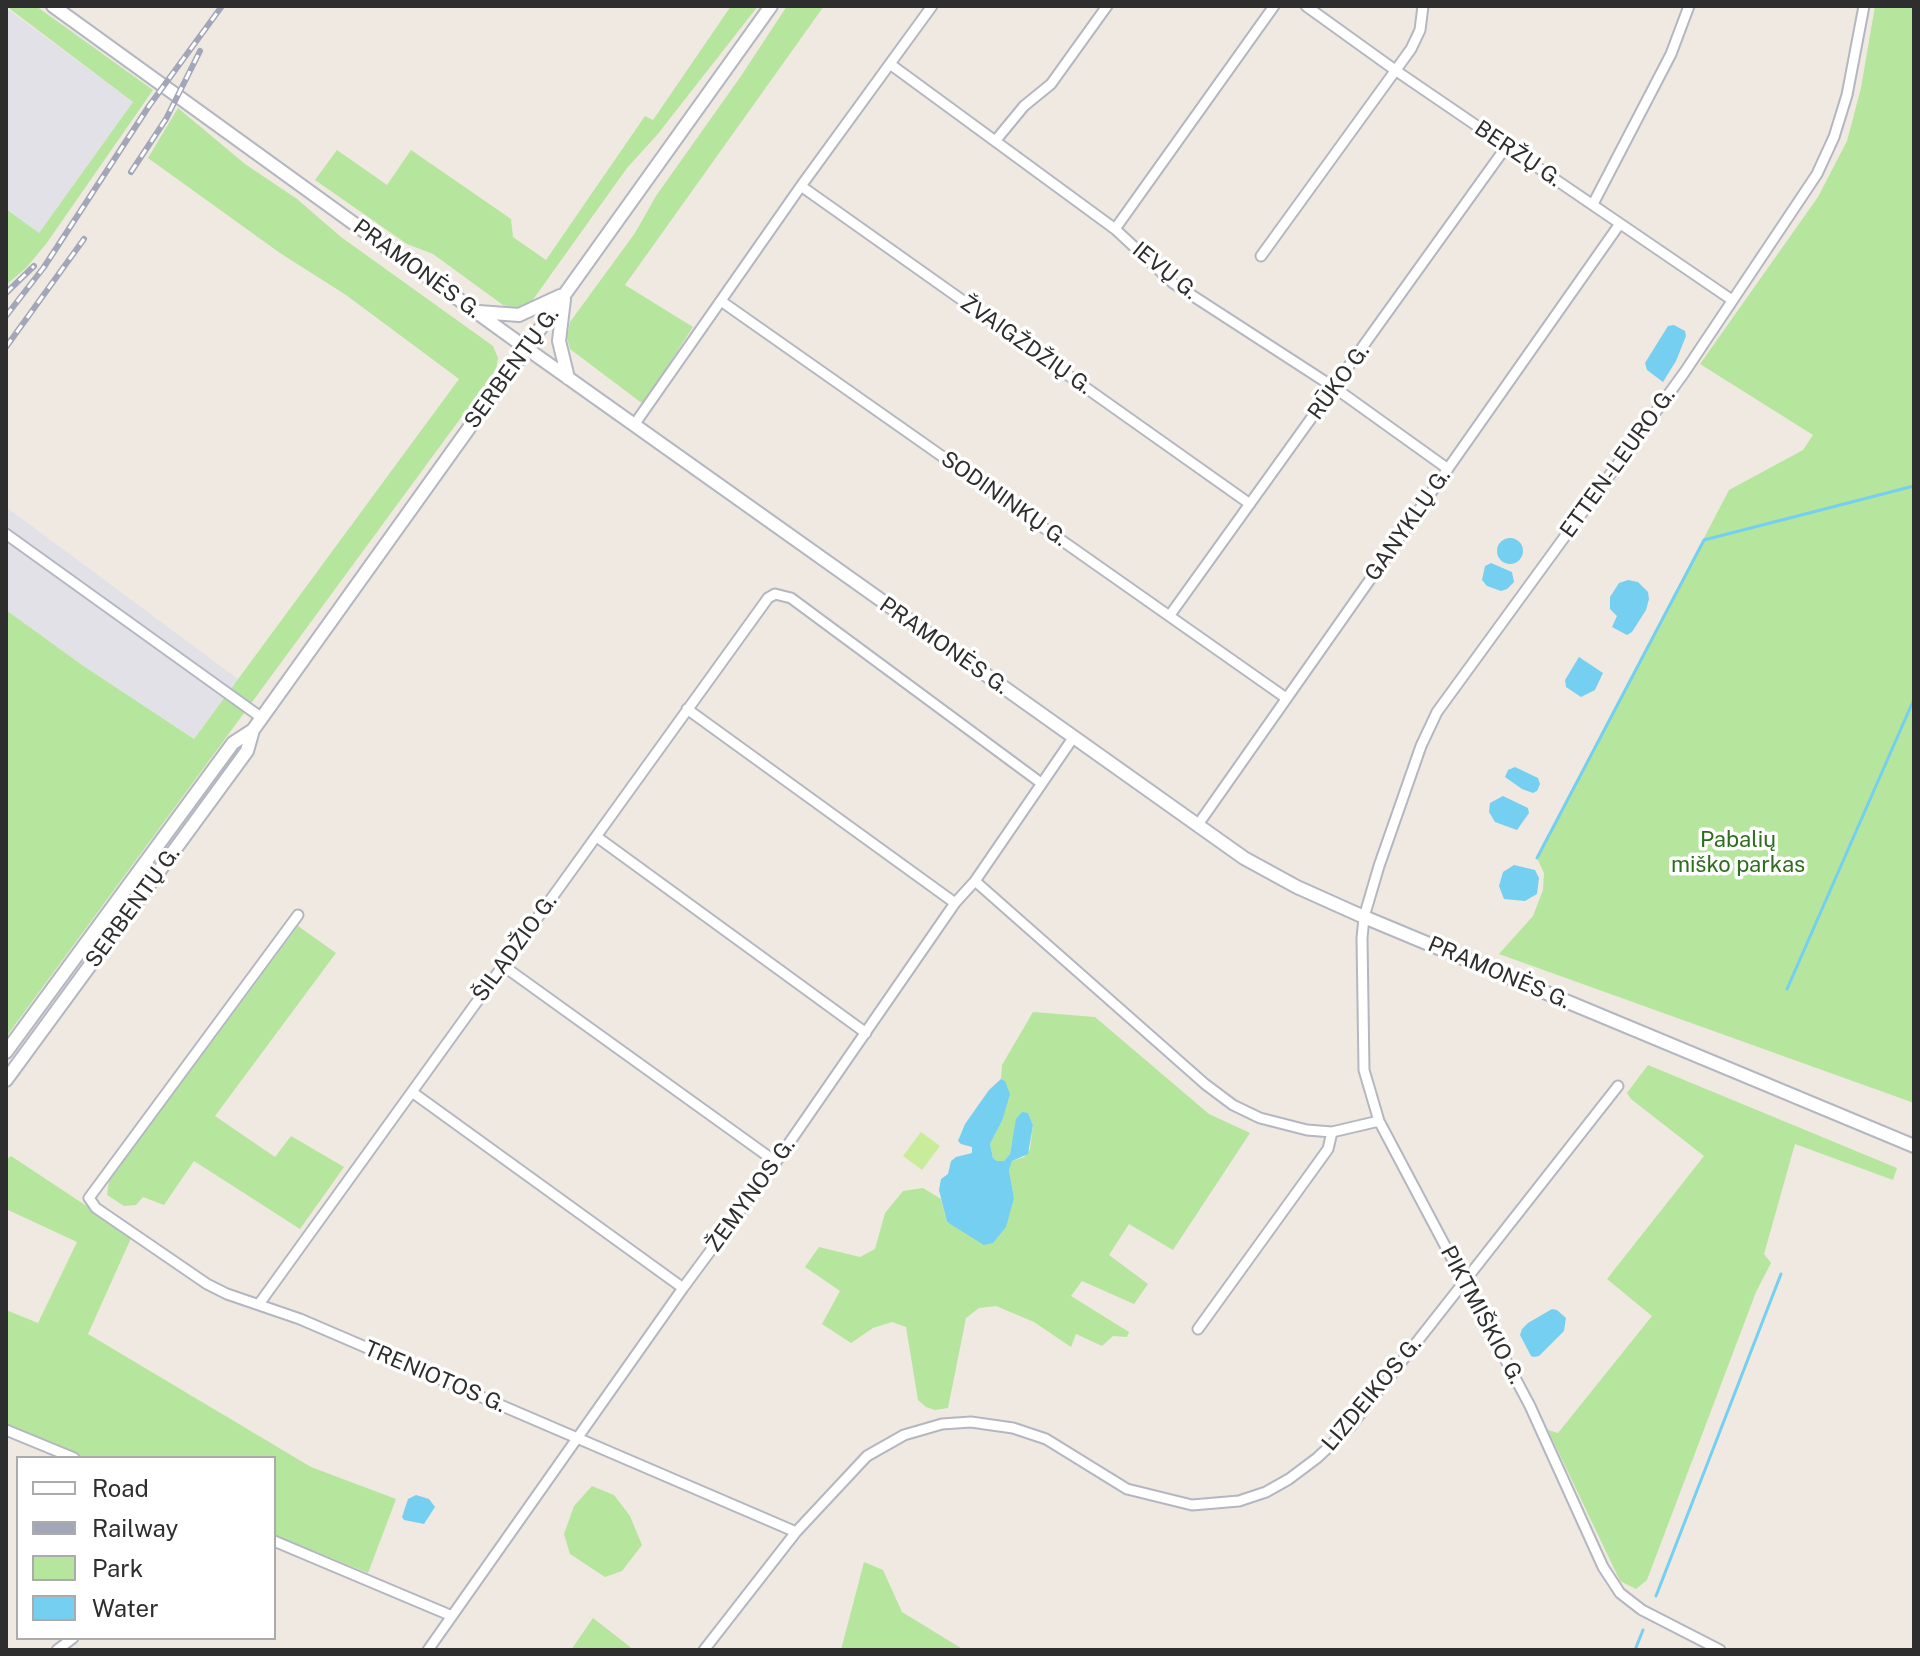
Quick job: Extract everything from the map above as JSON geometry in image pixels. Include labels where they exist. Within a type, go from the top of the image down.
[{"type":"main road","name":"PRAMONĖS G.","points":[[53,6],[1073,738],[1197,826],[1269,872],[1364,917],[1914,1146]]},
{"type":"main road","name":"SERBENTŲ G.","points":[[6,1052],[233,743],[253,730],[262,718],[771,6]]},
{"type":"main road","points":[[476,312],[519,315],[564,294]]},
{"type":"main road","points":[[564,294],[559,341],[568,378]]},
{"type":"main road","name":"SERBENTŲ G.","points":[[6,1080],[247,751],[253,730]]},
{"type":"street","points":[[634,425],[801,186],[932,6]]},
{"type":"street","points":[[996,140],[1024,106],[1051,84],[1107,6]]},
{"type":"street","points":[[1115,229],[1274,6]]},
{"type":"street","name":"BERŽŲ G.","points":[[1306,6],[1619,225],[1732,300]]},
{"type":"street","points":[[1261,256],[1411,49],[1420,30],[1423,6]]},
{"type":"street","points":[[1593,204],[1671,54],[1689,6]]},
{"type":"street","name":"ETTEN-LEURO G.","points":[[1364,917],[1404,792],[1437,712],[1684,373],[1802,199],[1834,137],[1847,95],[1864,6]]},
{"type":"street","name":"IEVŲ G.","points":[[890,64],[1115,229],[1173,283],[1335,388],[1448,469]]},
{"type":"street","name":"RŪKO G.","points":[[1170,615],[1506,147]]},
{"type":"street","name":"ŽVAIGŽDŽIŲ G.","points":[[801,186],[1250,504]]},
{"type":"street","name":"GANYKLŲ G.","points":[[1197,826],[1619,225]]},
{"type":"street","name":"SODININKŲ G.","points":[[721,301],[1286,698]]},
{"type":"street","points":[[6,534],[262,718]]},
{"type":"street","name":"ŠILADŽIO G.","points":[[259,1304],[768,598],[775,594],[791,598],[1041,783]]},
{"type":"street","points":[[687,709],[955,903]]},
{"type":"street","name":"ŽEMYNOS G.","points":[[428,1650],[683,1288],[776,1162],[955,903],[975,881],[1073,738]]},
{"type":"street","points":[[597,837],[866,1033]]},
{"type":"street","points":[[975,881],[1205,1084],[1233,1105],[1286,1126],[1332,1132],[1379,1121]]},
{"type":"street","name":"TRENIOTOS G.","points":[[298,915],[89,1198],[96,1208],[207,1284],[227,1294],[300,1319],[796,1532]]},
{"type":"street","name":"PIKTMIŠKIO G.","points":[[1364,917],[1364,1070],[1379,1121],[1530,1406],[1603,1567],[1620,1593],[1642,1610],[1720,1650]]},
{"type":"street","points":[[502,965],[776,1162]]},
{"type":"street","name":"LIZDEIKOS G.","points":[[704,1650],[796,1532],[867,1456],[904,1435],[942,1424],[971,1422],[1013,1428],[1046,1439],[1127,1489],[1192,1505],[1239,1501],[1266,1492],[1289,1479],[1350,1427],[1618,1086]]},
{"type":"street","points":[[412,1092],[683,1288]]},
{"type":"street","points":[[1198,1329],[1328,1149],[1332,1132]]},
{"type":"street","points":[[6,1430],[69,1456]]},
{"type":"street","points":[[276,1542],[452,1616]]},
{"type":"shaded area","points":[[6,8],[133,102],[39,233],[6,209]]},
{"type":"shaded area","points":[[6,507],[238,679],[194,739],[6,610]]},
{"type":"green space","points":[[6,6],[36,6],[153,90],[46,244],[26,268],[6,285],[6,209],[39,233],[133,102]]},
{"type":"green space","points":[[731,6],[758,6],[657,135],[627,168],[532,301],[523,306],[513,308],[503,305],[433,254],[407,244],[315,180],[337,150],[387,185],[411,150],[511,219],[513,237],[546,260],[645,116],[653,120]]},
{"type":"green space","points":[[787,6],[824,6],[625,285],[693,327],[643,404],[570,349],[567,337],[570,322],[635,233],[656,196]]},
{"type":"green space","name":"Pabalių miško parkas","points":[[1875,6],[1914,6],[1914,1103],[1499,954],[1533,916],[1543,890],[1544,873],[1537,858],[1729,490],[1803,450],[1813,435],[1700,364],[1818,197],[1847,141],[1861,88]]},
{"type":"green space","points":[[178,108],[245,164],[297,199],[341,237],[493,346],[498,358],[496,370],[6,1037],[6,610],[194,739],[459,379],[346,295],[280,253],[148,158]]},
{"type":"green space","points":[[298,926],[336,953],[215,1116],[275,1157],[291,1136],[344,1167],[300,1229],[194,1161],[164,1205],[143,1197],[136,1205],[124,1206],[107,1195],[109,1181]]},
{"type":"green space","points":[[1033,1012],[1095,1017],[1209,1114],[1250,1133],[1173,1250],[1129,1224],[1109,1255],[1148,1284],[1134,1304],[1082,1281],[1071,1296],[1129,1332],[1127,1337],[1113,1336],[1102,1346],[1076,1334],[1071,1347],[1034,1322],[996,1306],[979,1308],[966,1318],[948,1408],[935,1410],[918,1400],[906,1327],[892,1322],[873,1328],[851,1343],[822,1324],[840,1291],[805,1267],[819,1247],[860,1257],[875,1249],[885,1213],[903,1191],[923,1188],[941,1199],[947,1223],[1014,1198],[1009,1170],[1012,1161],[1024,1157],[1030,1149],[1033,1125],[1028,1113],[1004,1161],[993,1158],[990,1144],[1002,1121],[1005,1081],[1001,1079],[1002,1065]]},
{"type":"green space","points":[[1648,1065],[1897,1168],[1893,1180],[1795,1144],[1764,1254],[1771,1263],[1756,1292],[1647,1580],[1636,1589],[1620,1581],[1548,1430],[1558,1433],[1652,1316],[1607,1279],[1704,1156],[1627,1093]]},
{"type":"green space","points":[[921,1132],[940,1146],[922,1170],[903,1156]]},
{"type":"green space","points":[[11,1156],[132,1236],[88,1334],[311,1467],[396,1499],[368,1573],[276,1536],[276,1456],[77,1456],[6,1425],[6,1310],[38,1323],[77,1242],[6,1209],[6,1160]]},
{"type":"green space","points":[[592,1486],[614,1495],[630,1516],[642,1545],[622,1571],[605,1577],[570,1554],[564,1534],[574,1506]]},
{"type":"green space","points":[[864,1562],[883,1570],[902,1612],[964,1650],[841,1650]]},
{"type":"green space","points":[[593,1618],[634,1650],[571,1650]]},
{"type":"water","points":[[1674,325],[1685,331],[1686,336],[1663,382],[1647,370],[1645,363],[1668,326]]},
{"type":"water","points":[[1510,538],[1519,542],[1523,551],[1519,560],[1510,564],[1501,560],[1497,551],[1501,542]]},
{"type":"water","points":[[1491,563],[1512,572],[1514,582],[1507,589],[1501,591],[1487,586],[1482,580],[1485,566]]},
{"type":"water","points":[[1628,580],[1638,582],[1648,592],[1649,599],[1646,610],[1627,635],[1612,627],[1617,616],[1610,609],[1610,597],[1619,583]]},
{"type":"water","points":[[1579,657],[1603,673],[1595,690],[1581,697],[1566,687],[1565,680]]},
{"type":"water","points":[[1515,767],[1538,778],[1540,784],[1537,791],[1533,793],[1522,789],[1505,777],[1508,770]]},
{"type":"water","points":[[1503,796],[1528,808],[1529,813],[1517,830],[1495,822],[1489,812],[1490,803]]},
{"type":"water","points":[[1514,865],[1535,870],[1539,878],[1537,894],[1525,901],[1504,899],[1499,886],[1503,872]]},
{"type":"water","points":[[1001,1079],[1005,1081],[1010,1094],[1002,1121],[990,1144],[993,1158],[1004,1161],[1010,1154],[1016,1119],[1022,1112],[1028,1113],[1033,1125],[1028,1154],[1012,1161],[1009,1170],[1014,1198],[1006,1227],[993,1243],[984,1245],[947,1222],[939,1190],[951,1161],[972,1153],[972,1147],[958,1141],[965,1124],[989,1090]]},
{"type":"water","points":[[1552,1309],[1566,1318],[1564,1331],[1539,1356],[1531,1356],[1520,1335],[1522,1329]]},
{"type":"water","points":[[416,1495],[429,1499],[435,1507],[424,1524],[402,1517],[408,1499]]},
{"type":"waterway","points":[[1537,858],[1704,540],[1914,486]]},
{"type":"waterway","points":[[1787,989],[1914,699]]},
{"type":"waterway","points":[[1656,1596],[1781,1274]]},
{"type":"waterway","points":[[1635,1650],[1643,1630]]},
{"type":"railway","points":[[6,316],[44,267],[149,106],[222,6]]},
{"type":"railway","points":[[131,172],[166,119],[200,51]]},
{"type":"railway","points":[[6,347],[84,239]]},
{"type":"railway","points":[[6,293],[34,266]]}]
